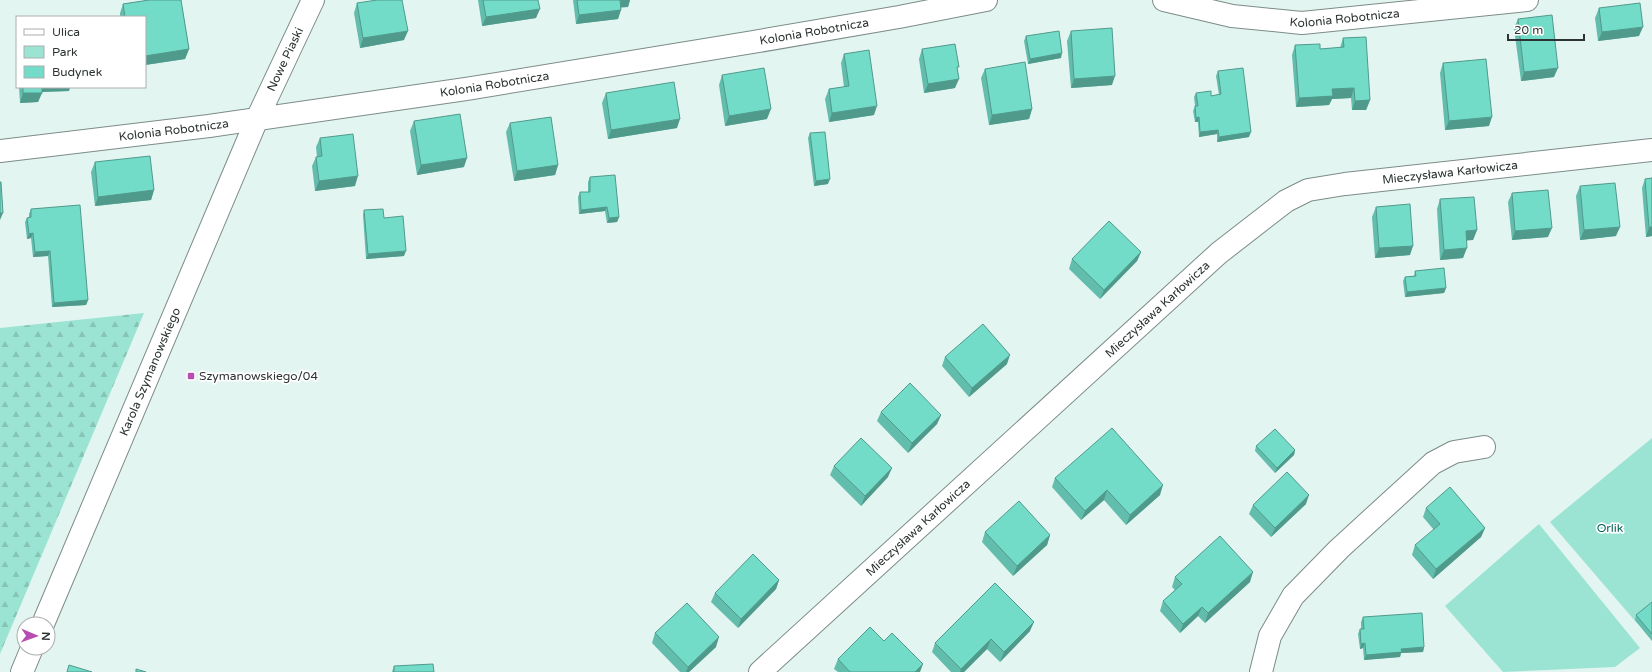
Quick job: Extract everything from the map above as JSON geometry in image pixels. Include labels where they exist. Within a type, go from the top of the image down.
[{"type":"street","name":"Nowe Piaski","points":[[257,119],[313,0]]},
{"type":"street","name":"Kolonia Robotnicza","points":[[0,151],[257,119],[458,90],[623,64],[899,17],[986,0]]},
{"type":"street","name":"Kolonia Robotnicza","points":[[1164,0],[1232,16],[1302,23],[1527,0]]},
{"type":"street","name":"Karola Szymanowskiego","points":[[46,616],[257,119]]},
{"type":"street","name":"Mieczysława Karłowicza","points":[[760,672],[1219,253],[1286,201],[1308,190],[1345,184],[1652,150]]},
{"type":"street","points":[[1261,672],[1270,636],[1293,596],[1339,549],[1433,463],[1454,452],[1484,447]]},
{"type":"street","points":[[22,672],[29,656]]},
{"type":"green space","points":[[144,313],[0,654],[0,328]]},
{"type":"green space","name":"Orlik","points":[[1652,438],[1652,637],[1648,636],[1550,522]]},
{"type":"green space","points":[[1539,524],[1640,648],[1615,667],[1503,672],[1445,606]]},
{"type":"building","points":[[149,0],[181,0],[189,49],[146,56],[146,16],[125,16],[123,4]]},
{"type":"building","points":[[377,0],[402,0],[408,31],[363,38],[357,3]]},
{"type":"building","points":[[483,0],[538,0],[540,9],[486,17]]},
{"type":"building","points":[[577,0],[620,0],[621,10],[579,15]]},
{"type":"building","points":[[1640,3],[1643,27],[1602,32],[1599,8]]},
{"type":"building","points":[[1552,15],[1558,68],[1524,72],[1518,19]]},
{"type":"building","points":[[1112,28],[1115,76],[1074,79],[1071,31]]},
{"type":"building","points":[[1059,31],[1062,53],[1030,59],[1026,36]]},
{"type":"building","points":[[1366,37],[1370,100],[1355,101],[1354,88],[1332,89],[1333,96],[1299,98],[1295,45],[1320,44],[1320,49],[1344,47],[1343,38]]},
{"type":"building","points":[[955,44],[959,67],[957,67],[959,79],[928,84],[922,49]]},
{"type":"building","points":[[869,50],[877,106],[832,113],[829,89],[849,86],[844,54]]},
{"type":"building","points":[[1486,59],[1492,117],[1449,121],[1443,63]]},
{"type":"building","points":[[1025,62],[1032,109],[992,115],[985,69]]},
{"type":"building","points":[[764,68],[771,109],[729,116],[722,75]]},
{"type":"building","points":[[1243,68],[1251,132],[1219,137],[1218,130],[1200,132],[1199,117],[1196,118],[1195,106],[1198,106],[1196,93],[1211,91],[1211,96],[1221,94],[1218,71]]},
{"type":"building","points":[[674,82],[680,119],[611,130],[606,93]]},
{"type":"building","points":[[23,88],[42,88],[42,93],[23,93]]},
{"type":"building","points":[[460,114],[467,158],[421,165],[414,121]]},
{"type":"building","points":[[551,117],[558,165],[517,171],[510,123]]},
{"type":"building","points":[[825,132],[830,179],[816,181],[810,133]]},
{"type":"building","points":[[353,134],[358,176],[319,181],[316,157],[322,156],[320,138]]},
{"type":"building","points":[[150,156],[154,190],[98,197],[95,162]]},
{"type":"building","points":[[615,175],[619,217],[609,218],[607,207],[581,210],[580,192],[590,192],[590,177]]},
{"type":"building","points":[[1652,178],[1652,227],[1649,227],[1645,179]]},
{"type":"building","points":[[1,182],[3,213],[0,213]]},
{"type":"building","points":[[1615,183],[1620,227],[1584,230],[1580,186]]},
{"type":"building","points":[[1548,190],[1552,228],[1515,231],[1512,193]]},
{"type":"building","points":[[1474,197],[1477,230],[1466,231],[1467,248],[1444,250],[1440,199]]},
{"type":"building","points":[[1410,204],[1413,246],[1379,248],[1376,207]]},
{"type":"building","points":[[80,205],[88,300],[54,303],[50,251],[35,252],[33,233],[29,234],[27,218],[31,217],[31,209]]},
{"type":"building","points":[[383,209],[384,218],[403,216],[406,251],[368,254],[364,210]]},
{"type":"building","points":[[1109,221],[1141,252],[1104,290],[1072,259]]},
{"type":"building","points":[[1444,268],[1446,288],[1407,292],[1405,277],[1416,276],[1415,271]]},
{"type":"building","points":[[983,324],[1010,355],[972,388],[945,357]]},
{"type":"building","points":[[910,383],[941,415],[912,443],[881,412]]},
{"type":"building","points":[[1112,428],[1163,485],[1130,515],[1107,490],[1085,511],[1055,478]]},
{"type":"building","points":[[1275,429],[1295,450],[1277,468],[1256,446]]},
{"type":"building","points":[[861,438],[892,468],[865,496],[834,466]]},
{"type":"building","points":[[1287,472],[1309,495],[1275,528],[1253,505]]},
{"type":"building","points":[[1450,487],[1485,528],[1436,569],[1415,545],[1440,524],[1426,508]]},
{"type":"building","points":[[1019,501],[1050,535],[1017,566],[985,532]]},
{"type":"building","points":[[1220,536],[1253,572],[1208,613],[1202,607],[1183,624],[1163,601],[1182,584],[1175,577]]},
{"type":"building","points":[[753,554],[779,580],[741,619],[715,593]]},
{"type":"building","points":[[995,583],[1034,622],[1004,652],[991,639],[961,669],[935,643]]},
{"type":"building","points":[[1652,602],[1652,634],[1636,615]]},
{"type":"building","points":[[687,603],[719,637],[688,667],[655,633]]},
{"type":"building","points":[[1422,613],[1424,647],[1401,649],[1402,652],[1366,655],[1365,643],[1361,644],[1360,629],[1364,629],[1363,617]]},
{"type":"building","points":[[870,627],[884,641],[892,633],[923,664],[915,672],[850,672],[838,659]]},
{"type":"building","points":[[433,664],[434,672],[394,672],[394,666]]},
{"type":"building","points":[[69,665],[92,672],[67,672]]},
{"type":"building","points":[[136,669],[146,672],[136,672]]},
{"type":"place","name":"Szymanowskiego/04","points":[[191,376]]}]
